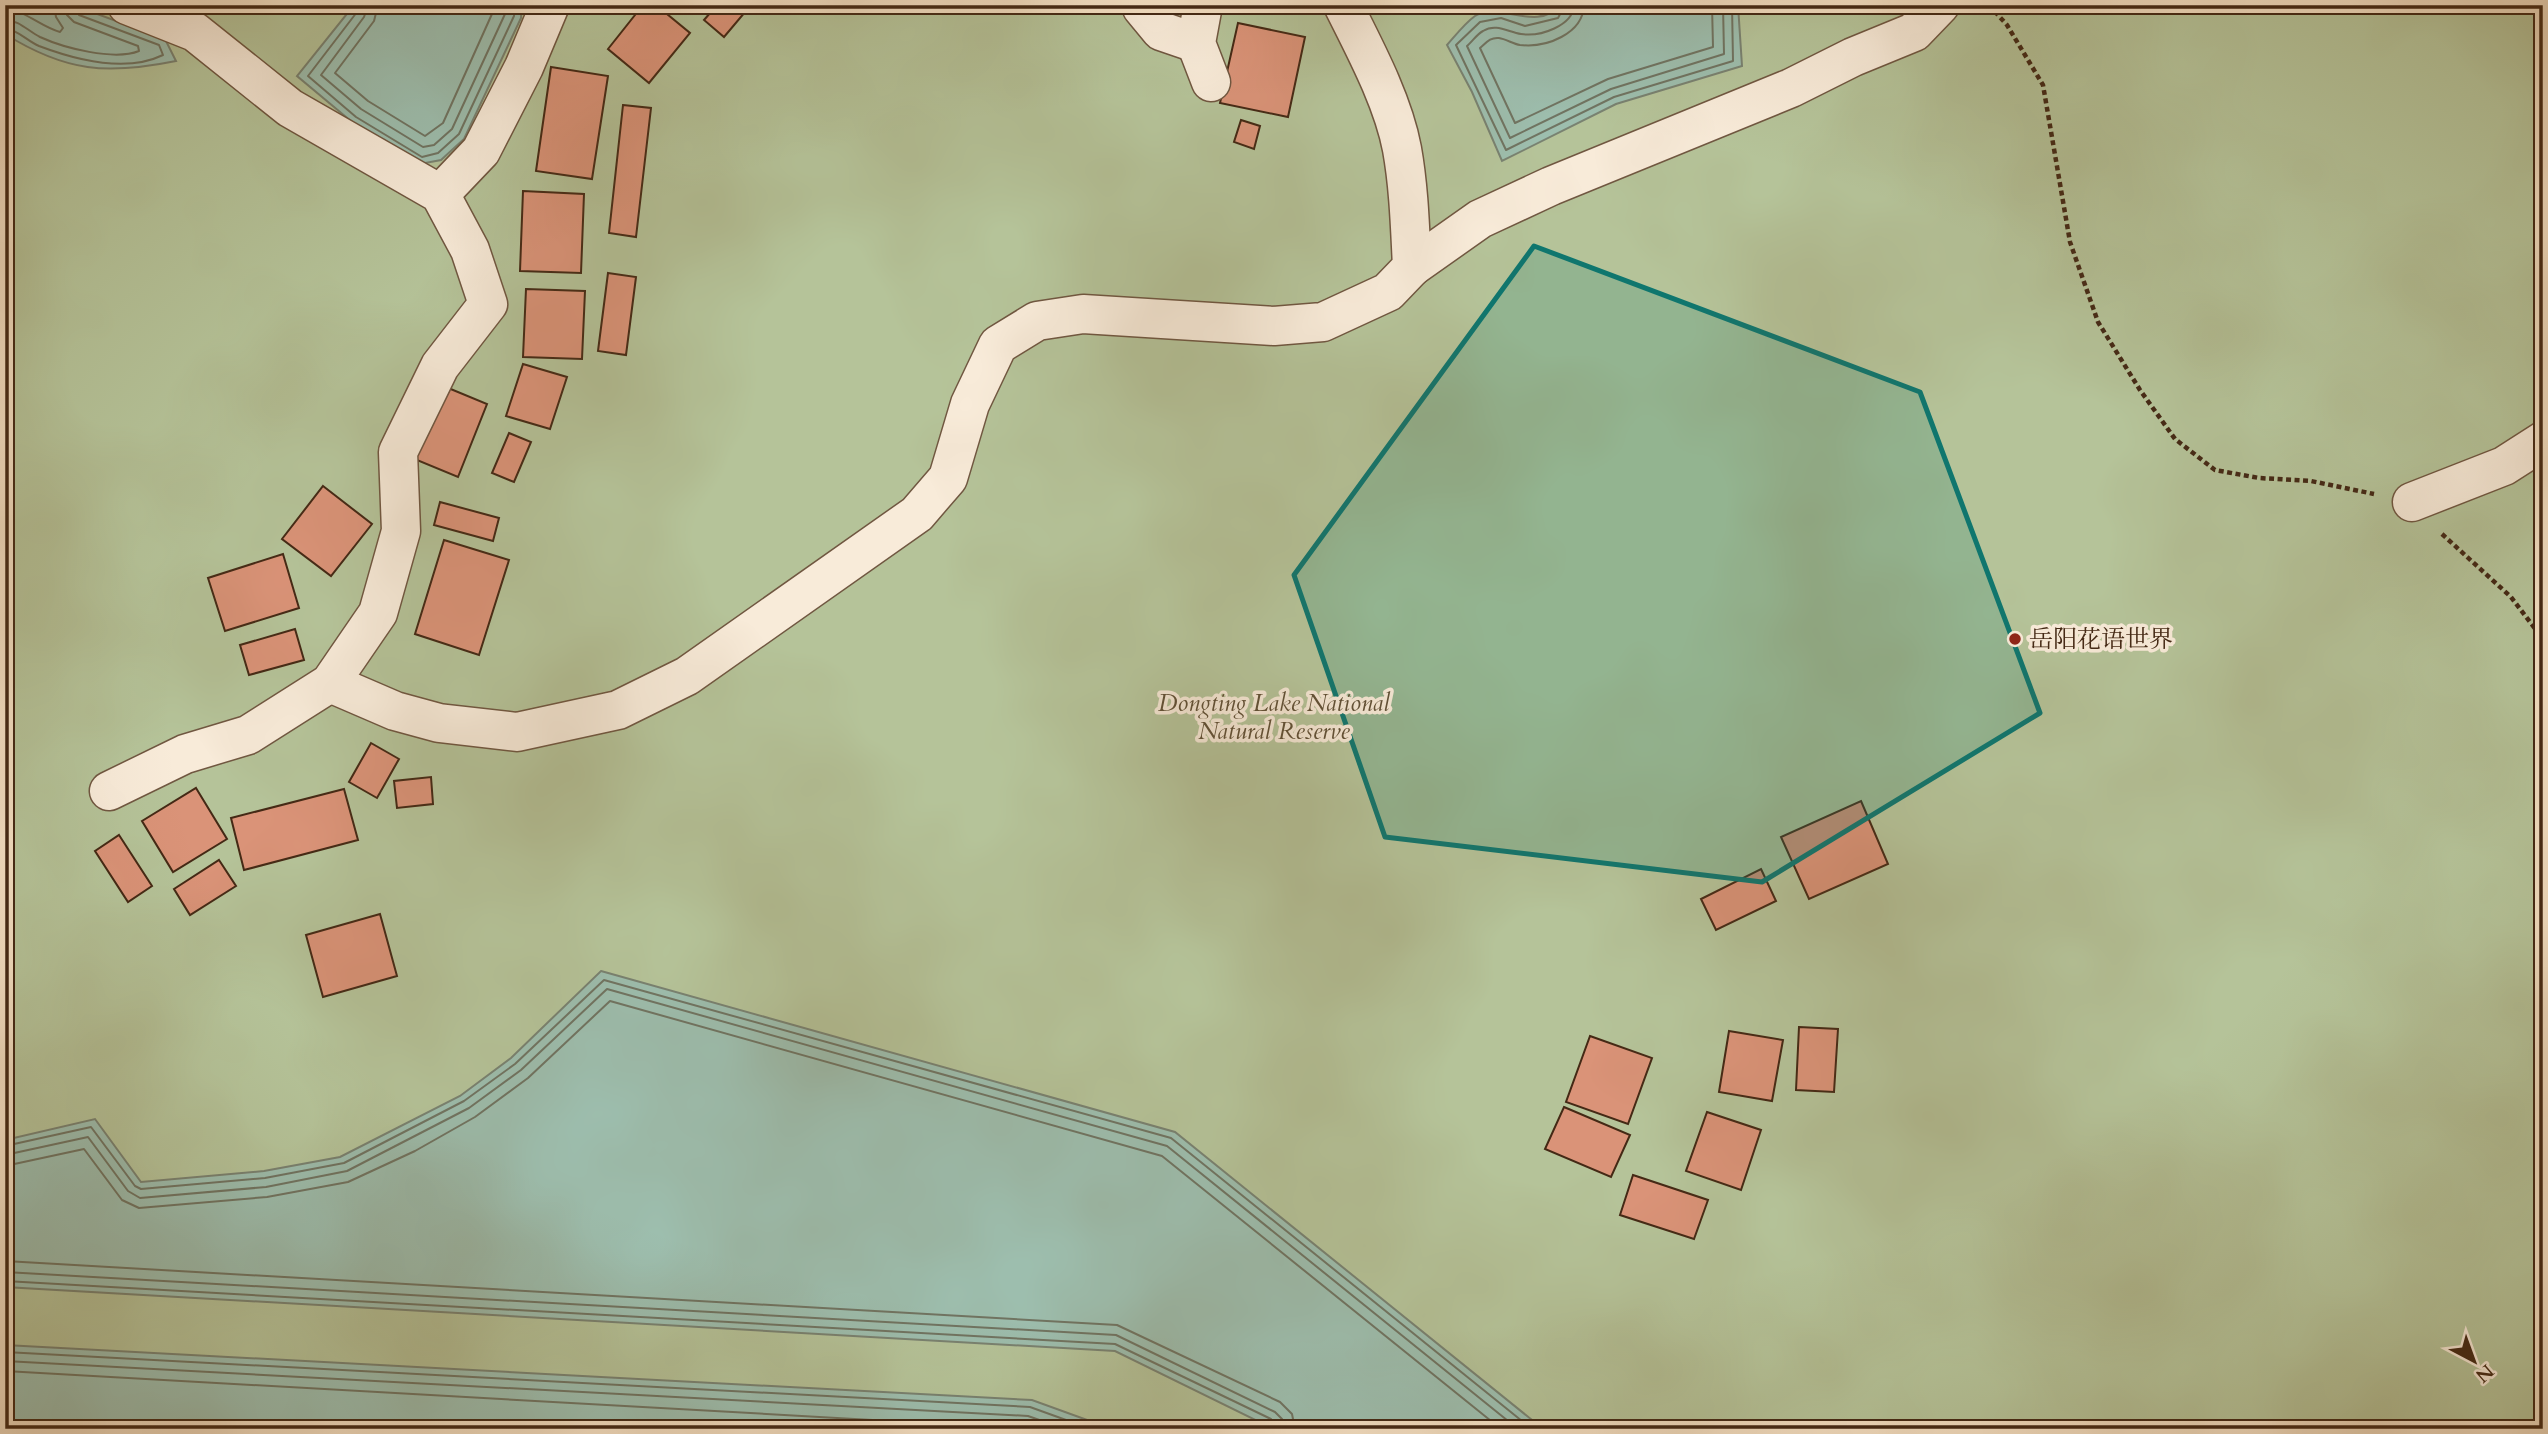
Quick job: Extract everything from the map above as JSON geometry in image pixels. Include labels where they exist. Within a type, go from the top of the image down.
[{"type":"street","points":[[109,791],[185,754],[248,734],[330,683],[378,613],[401,531],[398,452],[440,366],[488,304],[470,250],[440,194],[290,108],[195,32],[127,5]]},
{"type":"street","points":[[440,194],[481,151],[524,67],[550,5]]},
{"type":"street","points":[[1144,5],[1142,8],[1161,31],[1196,43]]},
{"type":"street","points":[[1203,5],[1196,43],[1211,82]]},
{"type":"street","points":[[1343,5],[1374,67],[1402,146],[1412,267]]},
{"type":"street","points":[[330,683],[395,710],[439,723],[517,732],[618,710],[687,676],[917,514],[948,478],[970,404],[998,345],[1037,321],[1083,314],[1273,326],[1323,322],[1388,292],[1412,267],[1480,219],[1550,186],[1791,88],[1853,57],[1914,32],[1940,5]]},
{"type":"street","points":[[2412,502],[2504,467],[2543,441]]},
{"type":"path","points":[[1989,5],[2007,25],[2043,85],[2070,242],[2098,322],[2140,390],[2175,439],[2215,470],[2259,478],[2311,481],[2412,502],[2456,548],[2511,597],[2543,639]]},
{"type":"highlighted area","points":[[1534,246],[1920,392],[2040,713],[1762,882],[1385,837],[1294,575]]},
{"type":"green space","name":"Dongting Lake National Natural Reserve","points":[[5,5],[2543,5],[2543,1429],[5,1429]]},
{"type":"water","points":[[5,5],[73,5],[165,39],[176,61],[108,69],[68,63],[27,47],[5,34]]},
{"type":"water","points":[[354,5],[522,5],[521,18],[464,139],[441,160],[420,164],[352,122],[297,76]]},
{"type":"water","points":[[1560,5],[1738,5],[1742,66],[1616,104],[1502,161],[1472,92],[1447,45],[1471,19],[1485,12],[1540,16],[1551,13]]},
{"type":"water","points":[[601,971],[1175,1132],[1542,1428],[1274,1429],[1115,1351],[5,1287],[5,1140],[95,1119],[141,1182],[264,1171],[340,1157],[460,1096],[511,1058]]},
{"type":"water","points":[[5,1345],[1032,1400],[1112,1429],[5,1429]]},
{"type":"building","points":[[643,5],[656,5],[690,33],[649,83],[608,49]]},
{"type":"building","points":[[717,5],[751,5],[724,37],[704,20]]},
{"type":"building","points":[[1238,23],[1305,37],[1288,117],[1220,103]]},
{"type":"building","points":[[551,67],[608,76],[592,179],[536,171]]},
{"type":"building","points":[[623,105],[651,108],[636,237],[609,233]]},
{"type":"building","points":[[1241,120],[1260,126],[1254,149],[1234,142]]},
{"type":"building","points":[[523,191],[584,194],[581,273],[520,271]]},
{"type":"building","points":[[608,273],[636,277],[626,355],[598,351]]},
{"type":"building","points":[[526,289],[585,291],[582,359],[523,357]]},
{"type":"building","points":[[523,364],[567,377],[550,429],[506,416]]},
{"type":"building","points":[[441,385],[487,404],[458,477],[412,458]]},
{"type":"building","points":[[509,433],[531,442],[514,482],[492,473]]},
{"type":"building","points":[[323,486],[372,524],[331,576],[282,539]]},
{"type":"building","points":[[440,502],[499,518],[493,541],[434,525]]},
{"type":"building","points":[[444,540],[509,560],[479,655],[415,634]]},
{"type":"building","points":[[283,554],[299,608],[225,631],[208,578]]},
{"type":"building","points":[[295,629],[304,660],[249,675],[240,645]]},
{"type":"building","points":[[371,743],[399,759],[377,798],[349,782]]},
{"type":"building","points":[[431,777],[433,804],[397,808],[394,781]]},
{"type":"building","points":[[196,788],[227,839],[173,872],[142,821]]},
{"type":"building","points":[[344,789],[358,840],[244,870],[231,818]]},
{"type":"building","points":[[1861,801],[1888,864],[1809,899],[1781,837]]},
{"type":"building","points":[[119,835],[152,886],[128,902],[95,851]]},
{"type":"building","points":[[219,860],[236,886],[190,915],[174,889]]},
{"type":"building","points":[[1761,869],[1776,901],[1716,930],[1701,899]]},
{"type":"building","points":[[380,914],[397,976],[323,997],[306,935]]},
{"type":"building","points":[[1799,1027],[1838,1029],[1834,1092],[1796,1090]]},
{"type":"building","points":[[1729,1031],[1783,1040],[1772,1101],[1719,1092]]},
{"type":"building","points":[[1590,1036],[1652,1058],[1628,1124],[1566,1102]]},
{"type":"building","points":[[1564,1107],[1630,1135],[1611,1177],[1545,1149]]},
{"type":"building","points":[[1707,1112],[1761,1130],[1741,1190],[1686,1171]]},
{"type":"building","points":[[1633,1175],[1708,1200],[1694,1239],[1620,1215]]},
{"type":"place","name":"岳阳花语世界","points":[[2015,639]]}]
